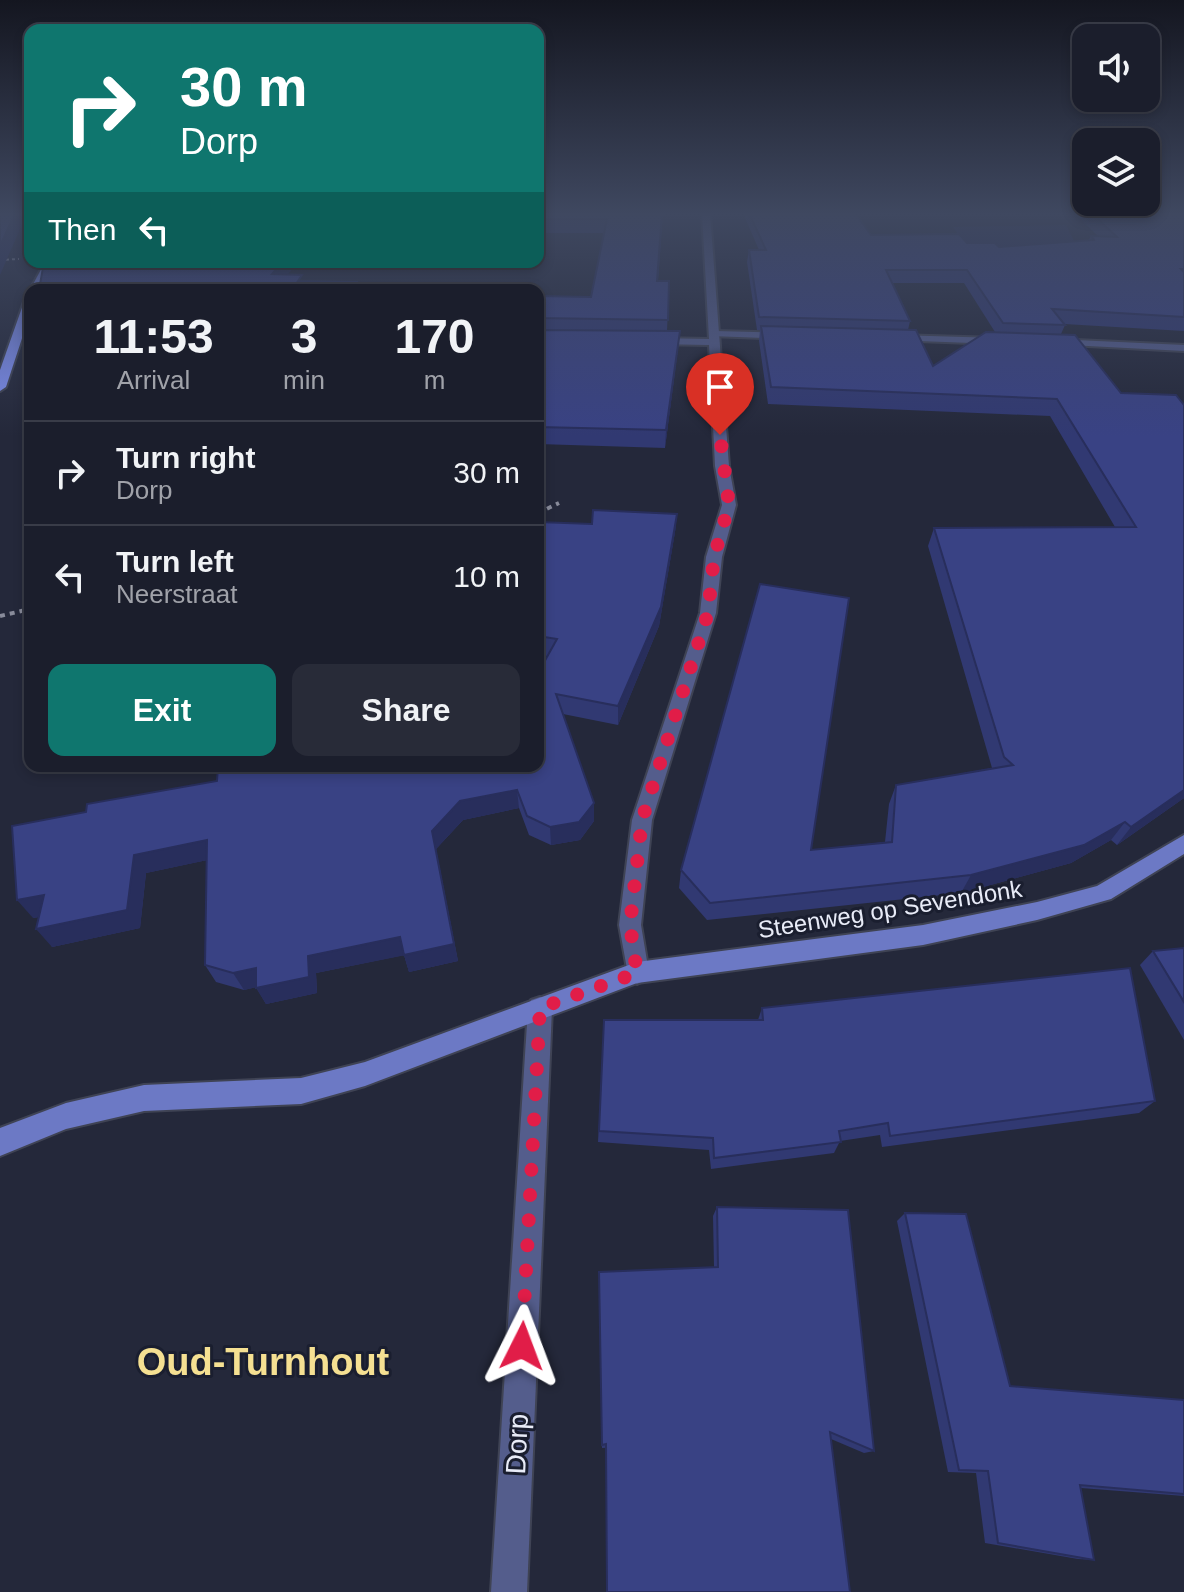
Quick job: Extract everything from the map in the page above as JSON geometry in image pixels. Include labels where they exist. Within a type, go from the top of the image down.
[{"type":"main road","points":[[0,387],[24,317]]},
{"type":"street","points":[[0,1142],[66,1116],[144,1098],[301,1091],[365,1074],[637,973],[630,925],[642,820],[708,613],[714,557],[729,505],[722,466],[711,287]]},
{"type":"street","points":[[641,341],[807,336]]},
{"type":"street","points":[[884,338],[1007,341]]},
{"type":"street","points":[[1038,342],[1184,348]]},
{"type":"street","name":"Steenweg op Sevendonk","points":[[637,973],[923,935],[1037,911],[1103,893],[1184,843]]},
{"type":"street","name":"Dorp","points":[[509,1592],[540,1008]]},
{"type":"path","points":[[544,510],[559,503]]},
{"type":"path","points":[[0,616],[24,610]]},
{"type":"building","points":[[593,287],[669,287],[668,320],[544,318],[544,296],[591,297]]},
{"type":"building","points":[[755,287],[894,287],[910,321],[759,317]]},
{"type":"building","points":[[979,287],[1184,287],[1184,317],[1052,309],[1065,325],[1003,323]]},
{"type":"building","points":[[761,326],[916,330],[933,366],[986,332],[1075,335],[1121,393],[1176,395],[1184,405],[1184,790],[1131,827],[1125,822],[1084,845],[971,875],[710,903],[681,870],[760,584],[849,598],[811,850],[892,842],[896,785],[1013,765],[1004,757],[934,528],[1136,527],[1057,399],[771,387]]},
{"type":"building","points":[[544,330],[680,331],[666,430],[544,427]]},
{"type":"building","points":[[593,510],[677,514],[661,607],[618,706],[556,694],[594,803],[579,822],[550,827],[527,816],[517,790],[460,801],[432,831],[454,944],[404,955],[400,937],[308,956],[309,977],[256,988],[256,968],[233,973],[205,965],[207,840],[134,855],[127,910],[36,929],[44,895],[17,900],[12,826],[86,812],[87,804],[217,781],[218,772],[544,772],[544,662],[557,639],[544,637],[544,522],[592,524]]},
{"type":"building","points":[[1184,948],[1184,1002],[1153,951]]},
{"type":"building","points":[[1130,968],[1155,1101],[890,1136],[888,1123],[839,1131],[841,1142],[714,1158],[713,1138],[599,1131],[604,1020],[763,1020],[762,1008]]},
{"type":"building","points":[[717,1207],[848,1210],[874,1451],[830,1432],[850,1592],[607,1592],[606,1444],[602,1445],[599,1272],[718,1267]]},
{"type":"building","points":[[905,1213],[966,1214],[1010,1386],[1184,1400],[1184,1494],[1080,1485],[1094,1560],[998,1543],[988,1471],[959,1470]]},
{"type":"district","name":"Oud-Turnhout","points":[[263,1362]]},
{"type":"route","points":[[522,1346],[540,1008],[637,973],[630,925],[642,820],[708,613],[714,557],[729,505],[720,435]]}]
